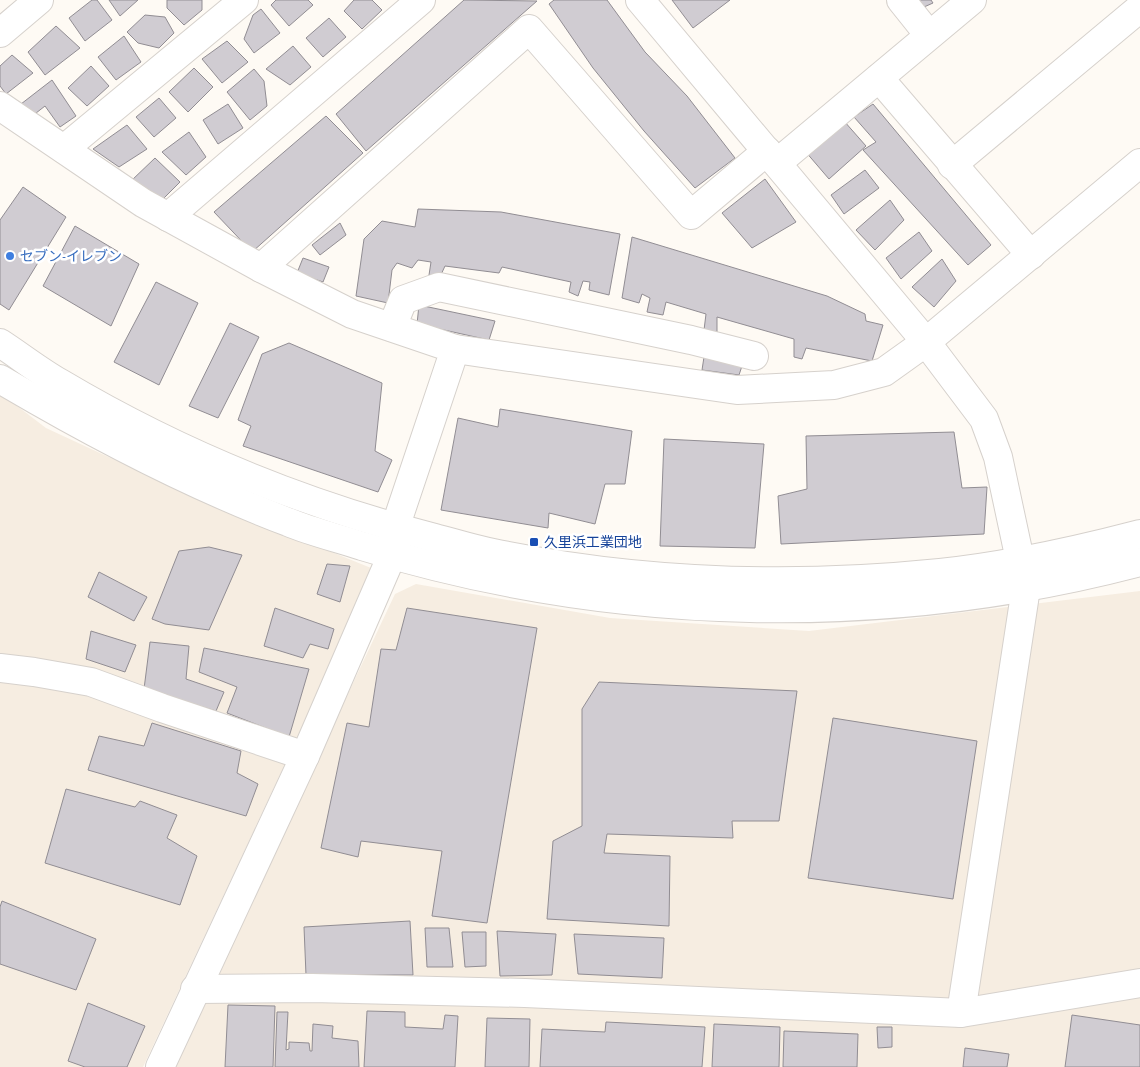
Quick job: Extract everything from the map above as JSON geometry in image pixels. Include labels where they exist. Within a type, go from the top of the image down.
[{"type":"street","points":[[0,32],[39,0]]},
{"type":"street","points":[[64,149],[244,0]]},
{"type":"street","points":[[168,217],[421,0]]},
{"type":"street","points":[[640,0],[926,342],[984,419],[998,456],[1026,588],[961,1013]]},
{"type":"street","points":[[900,0],[929,35]]},
{"type":"street","points":[[261,268],[381,163],[529,28],[691,215],[879,78],[972,0]]},
{"type":"street","points":[[952,165],[1140,8]]},
{"type":"street","points":[[879,78],[1031,255]]},
{"type":"street","points":[[0,106],[143,203],[261,268],[352,314],[455,350],[737,390],[834,385],[884,372],[926,342],[1140,164]]},
{"type":"street","points":[[392,328],[403,300],[439,287],[691,340],[754,356]]},
{"type":"street","points":[[0,343],[82,396],[125,420],[189,451],[304,498],[395,528],[492,553],[589,568],[678,577],[768,581],[840,580],[942,573],[1088,548],[1140,534]]},
{"type":"street","points":[[160,1067],[305,756],[392,554],[395,528],[455,350]]},
{"type":"street","points":[[0,379],[107,440],[176,475],[290,523],[392,554],[477,576],[540,589],[664,604],[709,607],[800,608],[873,605],[953,598],[1026,588],[1140,562]]},
{"type":"street","points":[[0,668],[91,682],[305,756]]},
{"type":"street","points":[[196,989],[312,988],[525,993],[961,1013],[1140,983]]},
{"type":"shaded area","points":[[0,393],[46,428],[186,493],[376,570],[143,1067],[0,1067]]},
{"type":"shaded area","points":[[416,584],[610,618],[809,631],[1140,591],[1140,1067],[172,1067],[395,594]]},
{"type":"building","points":[[92,0],[97,0],[112,20],[85,41],[69,18]]},
{"type":"building","points":[[109,0],[138,0],[120,16]]},
{"type":"building","points":[[167,0],[202,0],[202,10],[184,25],[167,8]]},
{"type":"building","points":[[276,0],[308,0],[313,5],[289,26],[271,5]]},
{"type":"building","points":[[354,0],[372,0],[382,10],[362,29],[344,11]]},
{"type":"building","points":[[464,0],[537,1],[366,151],[336,114]]},
{"type":"building","points":[[554,0],[607,0],[645,52],[687,96],[735,158],[695,188],[644,131],[593,68],[549,4]]},
{"type":"building","points":[[672,0],[730,0],[693,28]]},
{"type":"building","points":[[916,0],[931,0],[933,3],[924,7]]},
{"type":"building","points":[[261,9],[280,33],[254,53],[244,39],[253,15]]},
{"type":"building","points":[[145,15],[165,17],[174,33],[159,48],[138,43],[127,32]]},
{"type":"building","points":[[329,18],[346,37],[323,57],[306,38]]},
{"type":"building","points":[[56,26],[80,48],[45,75],[28,52]]},
{"type":"building","points":[[124,36],[141,62],[116,80],[98,57]]},
{"type":"building","points":[[227,41],[248,62],[222,83],[202,59]]},
{"type":"building","points":[[293,46],[311,67],[290,85],[266,69]]},
{"type":"building","points":[[12,55],[33,73],[6,94],[0,86],[0,66]]},
{"type":"building","points":[[91,66],[109,86],[87,106],[68,88]]},
{"type":"building","points":[[194,68],[213,87],[188,112],[169,92]]},
{"type":"building","points":[[254,69],[264,81],[267,106],[250,120],[227,92]]},
{"type":"building","points":[[52,80],[76,116],[60,127],[45,106],[31,117],[21,104]]},
{"type":"building","points":[[159,98],[176,118],[154,137],[136,117]]},
{"type":"building","points":[[228,104],[243,128],[218,144],[203,120]]},
{"type":"building","points":[[873,104],[991,245],[968,265],[863,150],[876,142],[854,117]]},
{"type":"building","points":[[326,116],[363,153],[252,252],[214,212]]},
{"type":"building","points":[[844,121],[866,146],[829,179],[805,151]]},
{"type":"building","points":[[127,125],[147,149],[119,167],[93,149]]},
{"type":"building","points":[[189,132],[206,157],[186,175],[162,152]]},
{"type":"building","points":[[155,158],[180,182],[163,199],[131,181]]},
{"type":"building","points":[[865,170],[879,188],[844,214],[831,195]]},
{"type":"building","points":[[765,179],[796,222],[752,248],[722,213]]},
{"type":"building","points":[[23,187],[66,217],[9,310],[0,304],[0,220]]},
{"type":"building","points":[[890,200],[904,220],[875,250],[856,230]]},
{"type":"building","points":[[418,209],[501,212],[620,234],[609,295],[589,290],[590,282],[583,281],[578,296],[569,292],[571,282],[502,267],[499,273],[445,266],[439,279],[429,275],[431,262],[418,260],[412,268],[397,263],[392,270],[388,303],[356,296],[364,239],[382,221],[415,227]]},
{"type":"building","points":[[340,223],[346,235],[320,255],[312,245]]},
{"type":"building","points":[[75,226],[139,264],[111,326],[43,286]]},
{"type":"building","points":[[919,232],[932,251],[901,279],[886,258]]},
{"type":"building","points":[[632,237],[827,296],[865,314],[866,321],[883,325],[872,361],[806,348],[802,359],[794,357],[794,339],[717,317],[717,332],[704,330],[706,314],[666,302],[663,315],[647,312],[650,298],[642,294],[639,303],[622,298]]},
{"type":"building","points":[[303,258],[329,267],[323,282],[297,273]]},
{"type":"building","points":[[942,259],[956,281],[934,307],[912,287]]},
{"type":"building","points":[[156,282],[198,303],[159,385],[114,362]]},
{"type":"building","points":[[419,305],[495,321],[489,340],[417,324]]},
{"type":"building","points":[[230,323],[259,337],[218,418],[189,406]]},
{"type":"building","points":[[289,343],[382,383],[375,451],[392,460],[378,492],[243,446],[251,426],[238,420],[262,354]]},
{"type":"building","points":[[704,357],[742,366],[739,375],[702,370]]},
{"type":"building","points":[[500,409],[632,431],[625,484],[605,484],[595,524],[549,513],[548,528],[441,510],[458,418],[498,427]]},
{"type":"building","points":[[954,432],[962,488],[987,487],[984,534],[781,544],[778,496],[807,489],[806,436]]},
{"type":"building","points":[[664,439],[764,444],[755,548],[660,546]]},
{"type":"building","points":[[209,547],[242,555],[209,630],[165,624],[152,619],[179,551]]},
{"type":"building","points":[[327,564],[350,566],[340,602],[317,594]]},
{"type":"building","points":[[99,572],[147,597],[134,621],[88,597]]},
{"type":"building","points":[[275,608],[334,629],[328,649],[310,644],[303,658],[264,646]]},
{"type":"building","points":[[407,608],[537,628],[487,923],[432,916],[442,851],[361,841],[358,857],[321,848],[347,723],[369,727],[381,649],[396,650]]},
{"type":"building","points":[[91,631],[136,645],[125,672],[86,659]]},
{"type":"building","points":[[150,642],[189,646],[186,679],[224,692],[216,711],[144,689]]},
{"type":"building","points":[[204,648],[309,669],[289,737],[227,713],[237,687],[199,672]]},
{"type":"building","points":[[599,682],[797,691],[779,821],[732,821],[733,838],[607,834],[604,853],[670,856],[669,926],[547,919],[553,841],[582,826],[582,709]]},
{"type":"building","points":[[833,718],[977,741],[953,899],[808,878]]},
{"type":"building","points":[[152,723],[241,751],[237,773],[258,784],[246,816],[88,770],[99,736],[144,746]]},
{"type":"building","points":[[66,789],[135,807],[140,801],[177,815],[167,838],[197,856],[180,905],[45,863]]},
{"type":"building","points":[[2,901],[96,939],[76,990],[0,964],[0,907]]},
{"type":"building","points":[[410,921],[413,975],[306,975],[304,927]]},
{"type":"building","points":[[425,928],[449,928],[453,967],[427,967]]},
{"type":"building","points":[[497,931],[556,934],[552,975],[500,976]]},
{"type":"building","points":[[462,932],[486,932],[486,966],[465,967]]},
{"type":"building","points":[[574,934],[664,938],[662,978],[578,974]]},
{"type":"building","points":[[88,1003],[145,1026],[127,1067],[85,1067],[68,1061]]},
{"type":"building","points":[[228,1005],[275,1006],[273,1067],[225,1067]]},
{"type":"building","points":[[367,1011],[405,1012],[405,1027],[443,1029],[445,1015],[458,1016],[455,1067],[364,1067]]},
{"type":"building","points":[[277,1012],[288,1012],[286,1050],[289,1049],[289,1042],[309,1043],[310,1051],[312,1051],[313,1024],[333,1026],[332,1038],[358,1041],[359,1067],[275,1067]]},
{"type":"building","points":[[1072,1015],[1140,1025],[1140,1067],[1065,1067]]},
{"type":"building","points":[[487,1018],[530,1019],[529,1067],[485,1067]]},
{"type":"building","points":[[606,1022],[705,1027],[702,1067],[540,1067],[542,1029],[605,1032]]},
{"type":"building","points":[[714,1024],[780,1027],[779,1067],[712,1067]]},
{"type":"building","points":[[877,1027],[892,1027],[892,1047],[878,1048]]},
{"type":"building","points":[[784,1031],[858,1034],[857,1067],[783,1067]]},
{"type":"building","points":[[965,1048],[1009,1054],[1007,1067],[963,1067]]},
{"type":"place","name":"セブン-イレブン","points":[[10,256]]},
{"type":"place","name":"久里浜工業団地","points":[[534,542]]}]
